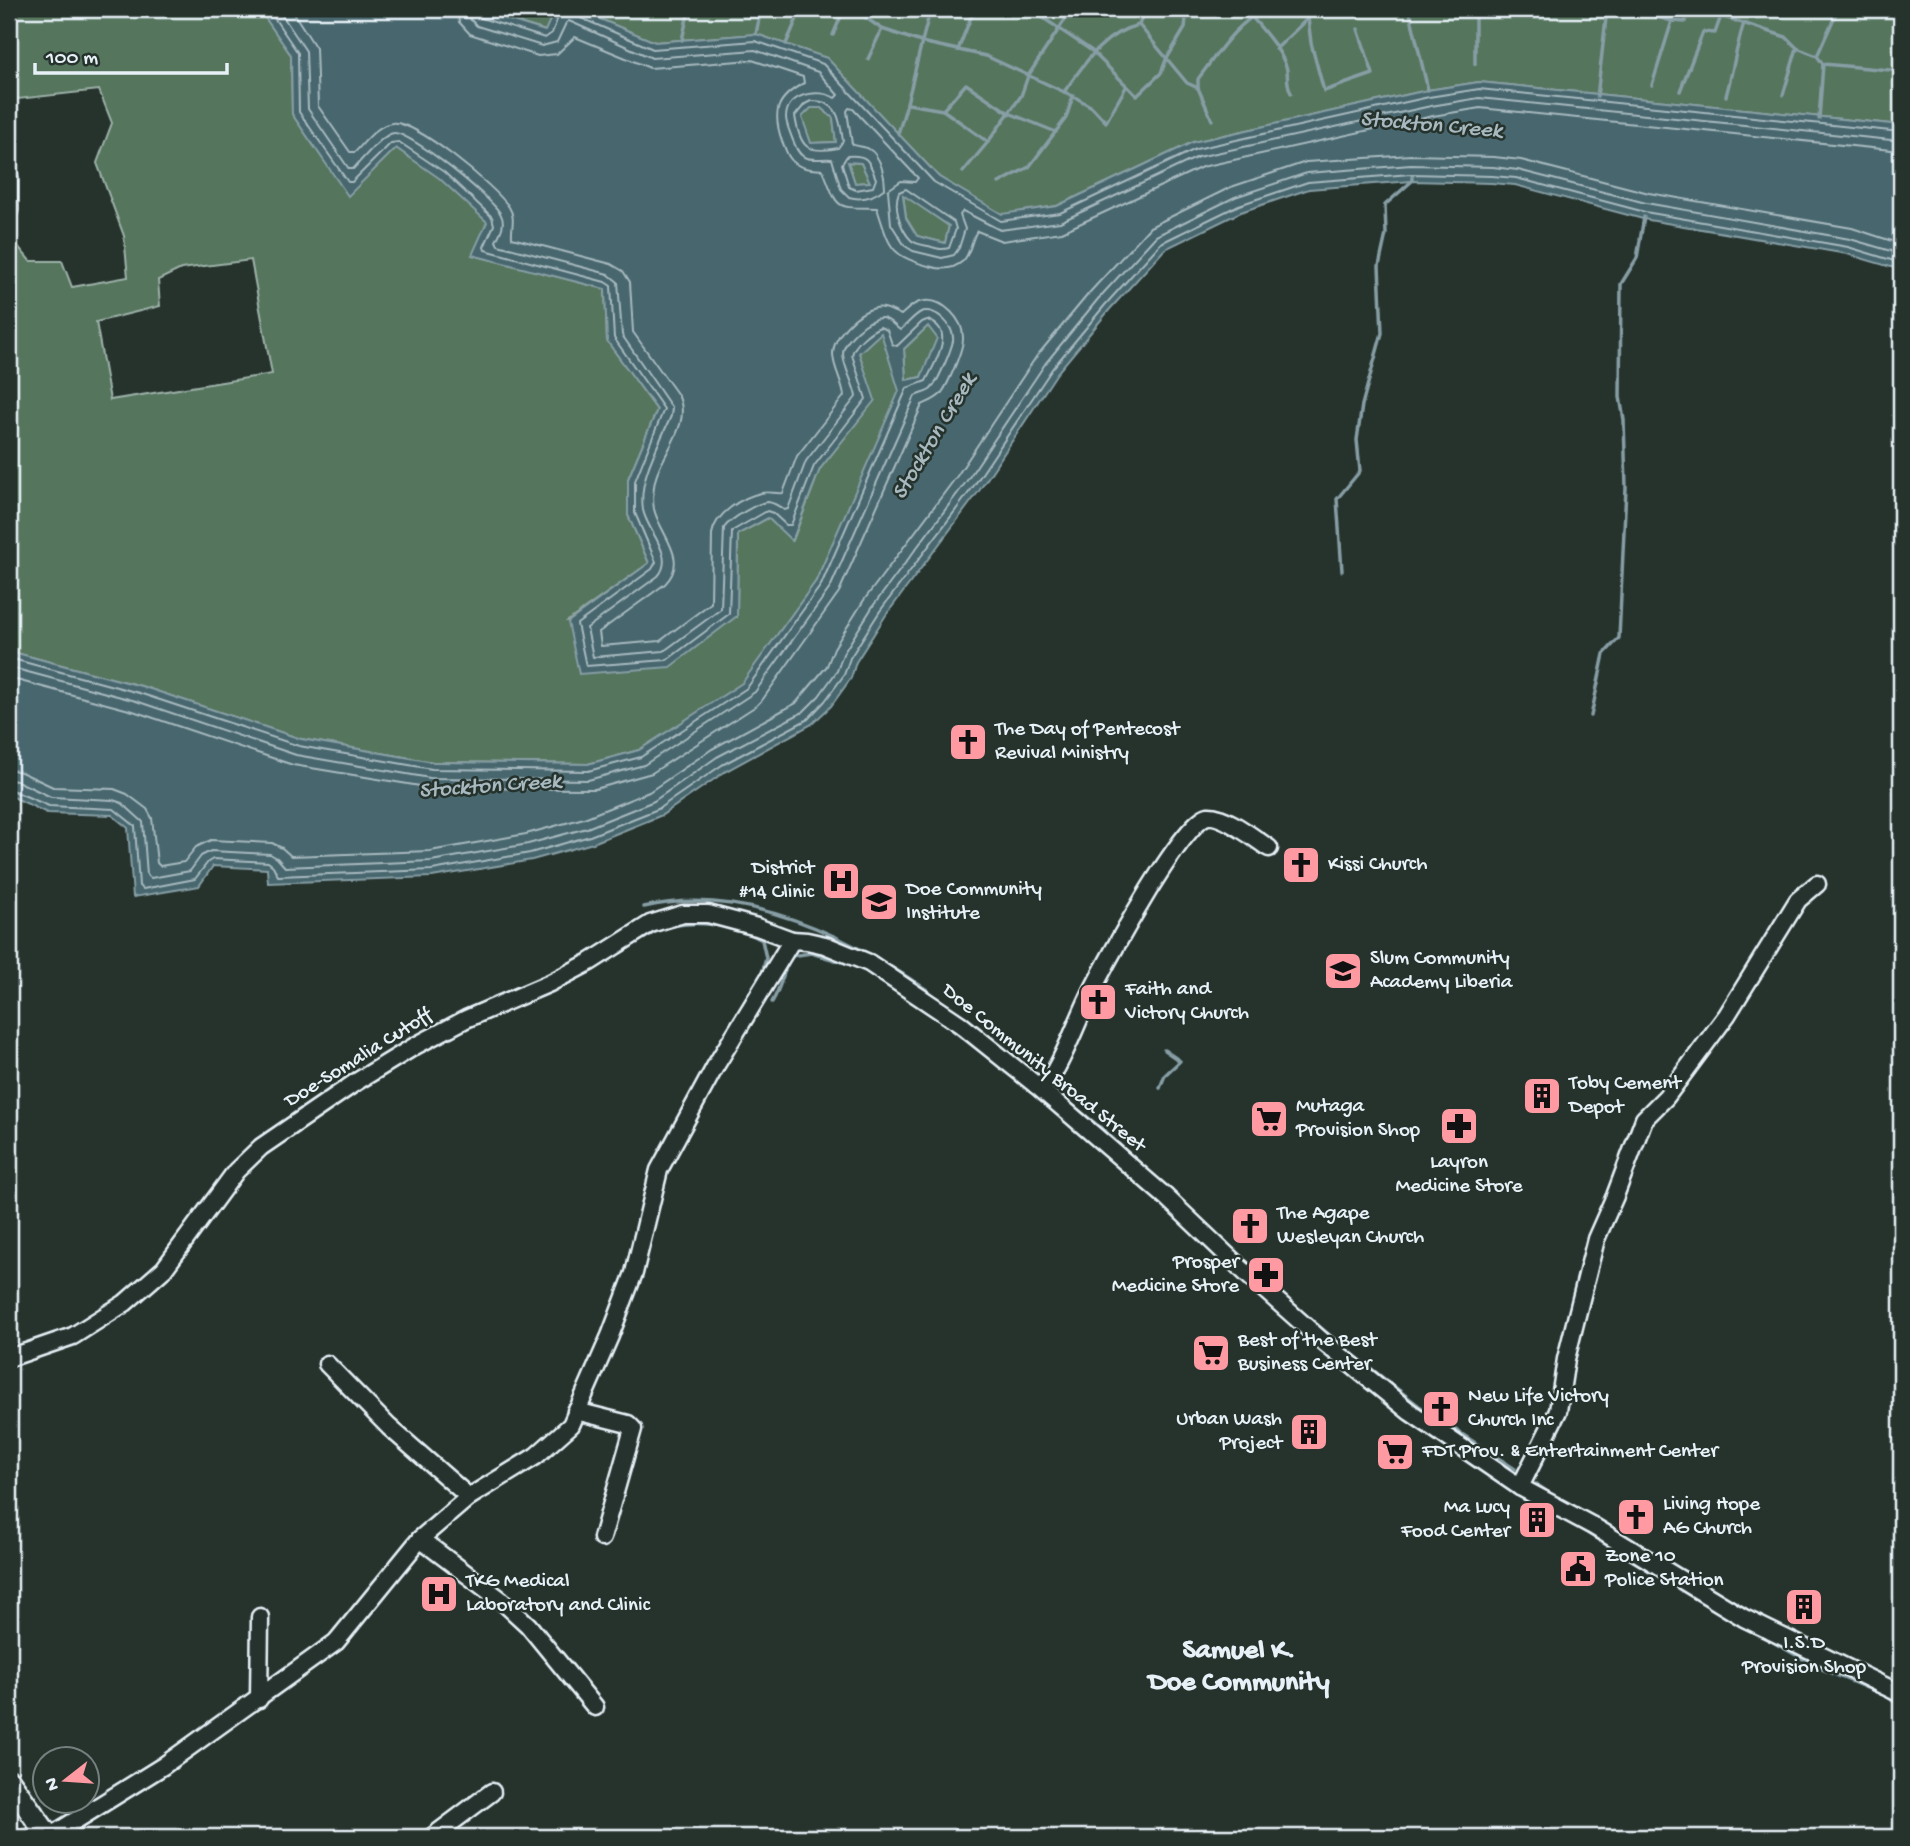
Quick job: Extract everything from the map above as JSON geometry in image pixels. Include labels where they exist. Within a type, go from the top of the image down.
[{"type":"main road","points":[[9,1782],[49,1837]]},
{"type":"main road","points":[[9,1820],[20,1837]]},
{"type":"street","points":[[9,177],[9,211]]},
{"type":"street","points":[[1036,1085],[1050,1079],[1117,943],[1178,843],[1201,819],[1215,816],[1269,848]]},
{"type":"street","points":[[1520,1487],[1558,1411],[1566,1359],[1596,1239],[1644,1119],[1666,1097],[1727,1015],[1798,900],[1817,884]]},
{"type":"street","name":"Doe-Somalia Cutoff","points":[[9,1358],[73,1336],[125,1304],[164,1269],[236,1171],[261,1147],[356,1082],[425,1040],[550,983],[590,962],[650,924],[683,914],[708,914],[792,940]]},
{"type":"street","points":[[49,1837],[163,1766],[336,1642],[420,1539],[469,1497],[551,1445],[571,1424],[610,1336],[634,1273],[659,1170],[716,1065],[792,940]]},
{"type":"street","name":"Doe Community Broad Street","points":[[792,940],[825,944],[869,963],[960,1024],[1166,1196],[1248,1276],[1321,1339],[1410,1412],[1520,1487],[1593,1526],[1744,1618],[1901,1693]]},
{"type":"street","points":[[327,1364],[389,1427],[469,1497]]},
{"type":"street","points":[[576,1411],[628,1424],[633,1429],[603,1538]]},
{"type":"street","points":[[420,1539],[501,1600],[528,1625],[594,1707]]},
{"type":"street","points":[[258,1699],[260,1617]]},
{"type":"street","points":[[432,1837],[492,1792]]},
{"type":"green space","points":[[9,9],[259,9],[291,55],[292,114],[348,195],[396,148],[439,177],[488,222],[473,255],[605,289],[607,341],[657,410],[628,479],[628,515],[649,563],[568,621],[737,617],[738,534],[768,518],[793,540],[820,469],[874,400],[859,353],[881,332],[900,391],[816,581],[742,684],[639,750],[588,764],[433,762],[301,739],[141,686],[9,651],[9,235],[30,261],[62,261],[72,287],[128,277],[124,236],[97,163],[112,123],[99,90],[9,100]],"holes":[[[251,260],[272,374],[110,400],[96,322],[160,306],[158,280],[181,269]]]},
{"type":"green space","points":[[473,9],[555,9],[546,31]]},
{"type":"green space","points":[[576,9],[1901,9],[1901,125],[1479,82],[1428,90],[1193,142],[1057,206],[1002,215],[939,177],[827,58],[756,34],[655,42]]},
{"type":"green space","points":[[811,108],[821,108],[833,118],[836,142],[811,143],[801,117]]},
{"type":"green space","points":[[848,162],[861,163],[870,182],[855,183]]},
{"type":"green space","points":[[903,194],[949,226],[945,243],[917,236],[906,218]]},
{"type":"green space","points":[[928,326],[938,338],[921,377],[906,380],[904,349]]},
{"type":"water","name":"Stockton Creek","points":[[259,9],[473,9],[545,31],[555,9],[576,9],[655,42],[756,34],[827,58],[939,177],[1002,214],[1057,206],[1193,142],[1428,90],[1479,82],[1901,125],[1901,270],[1847,254],[1643,219],[1515,185],[1412,181],[1309,189],[1241,212],[1165,249],[1110,309],[1057,373],[979,491],[886,615],[856,662],[851,678],[831,706],[812,724],[726,771],[662,815],[593,843],[532,860],[432,877],[268,883],[267,869],[213,866],[199,886],[133,897],[128,828],[112,815],[47,813],[9,795],[9,651],[141,686],[301,739],[433,762],[588,764],[639,750],[742,683],[816,581],[899,391],[881,333],[859,353],[875,400],[820,469],[792,541],[768,518],[738,534],[737,616],[670,667],[579,674],[568,622],[649,563],[628,515],[628,479],[657,410],[607,341],[605,289],[472,255],[487,222],[439,178],[396,148],[348,196],[292,114],[291,55]],"holes":[[[811,108],[821,108],[833,118],[836,142],[811,143],[802,117]],[[848,162],[861,163],[870,182],[855,183]],[[903,195],[949,226],[945,243],[917,236],[906,218]],[[928,326],[937,338],[921,377],[906,380],[904,349]]]},
{"type":"waterway","points":[[682,40],[689,9]]},
{"type":"waterway","points":[[756,34],[761,9]]},
{"type":"waterway","points":[[786,44],[801,9]]},
{"type":"waterway","points":[[833,35],[844,9]]},
{"type":"waterway","points":[[853,9],[882,29],[921,42],[986,56],[1073,96],[1092,107],[1106,122],[1126,87]]},
{"type":"waterway","points":[[898,133],[931,9]]},
{"type":"waterway","points":[[958,50],[971,17],[978,9]]},
{"type":"waterway","points":[[1030,9],[1092,51],[1137,96],[1161,73],[1185,28],[1187,9]]},
{"type":"waterway","points":[[963,172],[1021,96],[1028,76],[1072,9]]},
{"type":"waterway","points":[[1064,92],[1105,42],[1126,29],[1139,25],[1145,9]]},
{"type":"waterway","points":[[1151,9],[1156,16],[1173,9]]},
{"type":"waterway","points":[[1245,9],[1283,58],[1291,93]]},
{"type":"waterway","points":[[1212,120],[1198,88],[1198,79],[1236,31],[1265,9]]},
{"type":"waterway","points":[[1302,9],[1308,18],[1311,43],[1324,91],[1373,74],[1358,29]]},
{"type":"waterway","points":[[1276,49],[1308,18],[1326,9]]},
{"type":"waterway","points":[[1409,9],[1428,90]]},
{"type":"waterway","points":[[1475,9],[1475,64]]},
{"type":"waterway","points":[[1597,97],[1607,9]]},
{"type":"waterway","points":[[1651,9],[1653,16],[1672,21],[1652,85]]},
{"type":"waterway","points":[[1672,21],[1685,22],[1689,9]]},
{"type":"waterway","points":[[1721,16],[1726,9]]},
{"type":"waterway","points":[[1819,119],[1823,64],[1817,56],[1838,9]]},
{"type":"waterway","points":[[1680,91],[1703,32],[1715,33],[1721,16],[1786,37],[1797,48],[1817,56]]},
{"type":"waterway","points":[[1726,96],[1744,23]]},
{"type":"waterway","points":[[1139,25],[1187,83],[1198,88]]},
{"type":"waterway","points":[[868,59],[882,29]]},
{"type":"waterway","points":[[1783,95],[1797,48]]},
{"type":"waterway","points":[[1823,64],[1901,71]]},
{"type":"waterway","points":[[943,110],[966,84],[1009,113],[1056,132]]},
{"type":"waterway","points":[[999,183],[1029,167],[1066,118],[1073,96]]},
{"type":"waterway","points":[[908,104],[943,110],[988,142]]},
{"type":"waterway","points":[[1342,571],[1337,499],[1360,471],[1357,440],[1362,405],[1382,333],[1379,266],[1386,234],[1385,205],[1412,181],[1412,177]]},
{"type":"waterway","points":[[1591,716],[1604,654],[1619,638],[1626,488],[1624,420],[1620,397],[1621,284],[1637,258],[1644,217]]},
{"type":"waterway","points":[[644,907],[682,902],[719,903],[793,919],[863,951],[927,990]]},
{"type":"waterway","points":[[622,952],[650,935],[672,926],[698,924],[726,927],[762,940],[766,958],[761,977]]},
{"type":"waterway","points":[[772,1002],[791,956],[811,953],[856,966]]},
{"type":"waterway","points":[[926,991],[943,1003]]},
{"type":"waterway","points":[[936,1017],[1007,1072]]},
{"type":"waterway","points":[[1160,1088],[1165,1075],[1180,1061],[1164,1050]]},
{"type":"waterway","points":[[1049,1086],[1106,1132],[1146,1170]]},
{"type":"waterway","points":[[1164,1206],[1181,1222]]},
{"type":"waterway","points":[[1197,1237],[1217,1256]]},
{"type":"waterway","points":[[1257,1272],[1263,1278]]},
{"type":"waterway","points":[[1271,1285],[1347,1350],[1419,1406],[1515,1469]]},
{"type":"waterway","points":[[1341,1365],[1367,1387]]},
{"type":"waterway","points":[[1379,1396],[1397,1411]]},
{"type":"waterway","points":[[1536,1484],[1558,1499]]},
{"type":"waterway","points":[[1559,1516],[1700,1599]]},
{"type":"waterway","points":[[1724,1614],[1817,1667],[1888,1697],[1901,1707]]},
{"type":"place","name":"The Day of Pentecost Revival Ministry","points":[[968,742]]},
{"type":"place","name":"Kissi Church","points":[[1301,865]]},
{"type":"place","name":"District #14 Clinic","points":[[841,881]]},
{"type":"place","name":"Doe Community Institute","points":[[879,902]]},
{"type":"place","name":"Slum Community Academy Liberia","points":[[1343,971]]},
{"type":"place","name":"Faith and Victory Church","points":[[1098,1002]]},
{"type":"place","name":"Toby Cement Depot","points":[[1542,1096]]},
{"type":"place","name":"Mutaga Provision Shop","points":[[1269,1119]]},
{"type":"place","name":"Layron Medicine Store","points":[[1459,1126]]},
{"type":"place","name":"The Agape Wesleyan Church","points":[[1250,1226]]},
{"type":"place","name":"Prosper Medicine Store","points":[[1266,1275]]},
{"type":"place","name":"Best of the Best Business Center","points":[[1211,1353]]},
{"type":"place","name":"New Life Victory Church Inc","points":[[1441,1409]]},
{"type":"place","name":"Urban Wash Project","points":[[1309,1432]]},
{"type":"place","name":"FDT Prov. & Entertainment Center","points":[[1395,1452]]},
{"type":"place","name":"Living Hope AG Church","points":[[1636,1517]]},
{"type":"place","name":"Ma Lucy Food Center","points":[[1537,1520]]},
{"type":"place","name":"Zone 10 Police Station","points":[[1578,1569]]},
{"type":"place","name":"TKG Medical Laboratory and Clinic","points":[[439,1594]]},
{"type":"place","name":"I.S.D Provision Shop","points":[[1804,1607]]},
{"type":"district","name":"Samuel K. Doe Community","points":[[1239,1667]]}]
